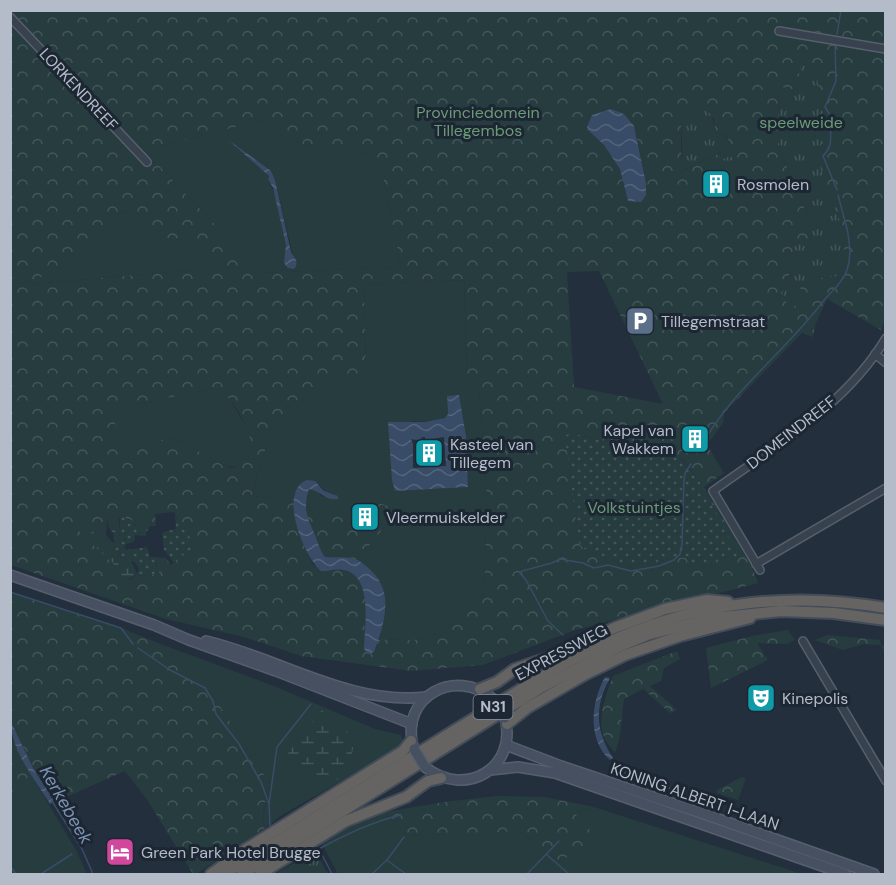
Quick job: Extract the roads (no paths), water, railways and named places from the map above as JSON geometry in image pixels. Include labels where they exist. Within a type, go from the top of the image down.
[{"type":"highway","name":"N31","points":[[480,689],[497,682],[515,669],[553,656],[614,628],[665,609],[707,600],[737,604]]},
{"type":"highway","name":"EXPRESSWEG","points":[[224,874],[476,717],[585,653],[646,626],[737,604],[813,600],[885,608]]},
{"type":"highway","name":"EXPRESSWEG","points":[[242,874],[542,687],[620,646],[694,621],[764,613],[834,613],[885,620]]},
{"type":"highway","name":"N31","points":[[506,721],[547,696],[625,655],[655,644],[745,621],[764,613]]},
{"type":"highway","points":[[211,874],[246,849],[412,745]]},
{"type":"highway","points":[[260,874],[346,822],[406,797],[428,781],[441,778]]},
{"type":"main road","points":[[10,575],[177,634],[229,646],[349,690],[398,699],[427,697]]},
{"type":"main road","points":[[177,634],[412,724]]},
{"type":"main road","points":[[441,778],[425,767],[412,745],[412,724],[415,714],[427,697],[443,687],[452,685],[480,689],[493,699],[506,721],[506,745],[500,759],[490,770]]},
{"type":"main road","name":"KONING ALBERT I-LAAN","points":[[506,745],[874,874]]},
{"type":"main road","name":"KONING ALBERT I-LAAN","points":[[441,778],[461,781],[482,776],[490,770],[518,767],[555,773],[844,874]]},
{"type":"street","name":"LORKENDREEF","points":[[10,17],[147,162]]},
{"type":"street","points":[[779,31],[885,49]]},
{"type":"street","name":"DOMEINDREEF","points":[[885,338],[875,354],[821,413],[713,491],[758,567],[885,488]]},
{"type":"street","points":[[875,354],[885,363]]},
{"type":"street","points":[[802,641],[885,781]]},
{"type":"water","points":[[611,109],[624,114],[634,126],[646,183],[646,195],[641,202],[628,201],[620,169],[604,145],[587,127],[592,115]]},
{"type":"water","points":[[227,139],[271,171],[291,252],[296,262],[294,269],[288,268],[284,263],[286,245],[269,176]]},
{"type":"water","points":[[459,395],[466,436],[468,487],[395,491],[392,480],[388,422],[425,422],[445,418],[448,414],[447,396]],"holes":[[[425,437],[425,440],[444,437],[446,466],[413,468],[411,439],[421,440]]]},
{"type":"water","points":[[307,480],[315,481],[324,491],[338,496],[338,499],[330,499],[309,489],[307,496],[308,518],[325,557],[357,560],[375,575],[385,595],[382,629],[374,652],[368,654],[364,649],[366,616],[364,592],[360,582],[353,574],[344,570],[321,571],[314,564],[301,539],[296,524],[294,497],[298,486]]},
{"type":"water","points":[[605,677],[610,678],[601,700],[599,719],[603,739],[613,758],[610,760],[598,742],[594,720],[594,709]]},
{"type":"water","points":[[11,722],[34,770],[55,802],[50,804],[19,754]]},
{"type":"waterway","points":[[837,34],[841,10]]},
{"type":"waterway","points":[[835,44],[836,81],[825,107],[833,120],[829,147],[823,156],[837,190]]},
{"type":"waterway","points":[[838,195],[848,233]]},
{"type":"waterway","points":[[697,454],[724,411],[838,286],[849,261],[848,234]]},
{"type":"waterway","points":[[563,635],[548,621],[520,573],[560,559],[583,563],[594,568],[608,565],[631,571],[659,566],[674,560],[680,554],[682,544],[684,480],[685,473],[691,464]]},
{"type":"waterway","points":[[10,592],[121,628],[133,644]]},
{"type":"waterway","points":[[138,648],[170,670],[205,688],[213,701],[216,714],[239,744],[261,782],[269,804],[270,826]]},
{"type":"waterway","points":[[269,804],[277,747],[311,704]]},
{"type":"waterway","name":"Kerkebeek","points":[[52,801],[82,849],[93,874]]},
{"type":"waterway","points":[[332,874],[319,849],[359,829],[401,815]]},
{"type":"waterway","points":[[372,874],[387,860],[404,837]]},
{"type":"waterway","points":[[527,874],[559,841]]},
{"type":"waterway","points":[[41,874],[72,854]]},
{"type":"waterway","points":[[547,855],[569,874]]},
{"type":"waterway","points":[[388,861],[406,874]]},
{"type":"waterway","points":[[10,866],[16,874]]},
{"type":"place","name":"Rosmolen","points":[[716,184]]},
{"type":"place","name":"Tillegemstraat","points":[[640,321]]},
{"type":"place","name":"Kapel van Wakkem","points":[[695,439]]},
{"type":"place","name":"Kasteel van Tillegem","points":[[429,453]]},
{"type":"place","name":"Vleermuiskelder","points":[[365,517]]},
{"type":"place","name":"Kinepolis","points":[[761,698]]},
{"type":"place","name":"Green Park Hotel Brugge","points":[[120,852]]},
{"type":"park label","name":"Provinciedomein Tillegembos","points":[[478,121]]},
{"type":"park label","name":"speelweide","points":[[801,122]]},
{"type":"park label","name":"Volkstuintjes","points":[[634,507]]}]
